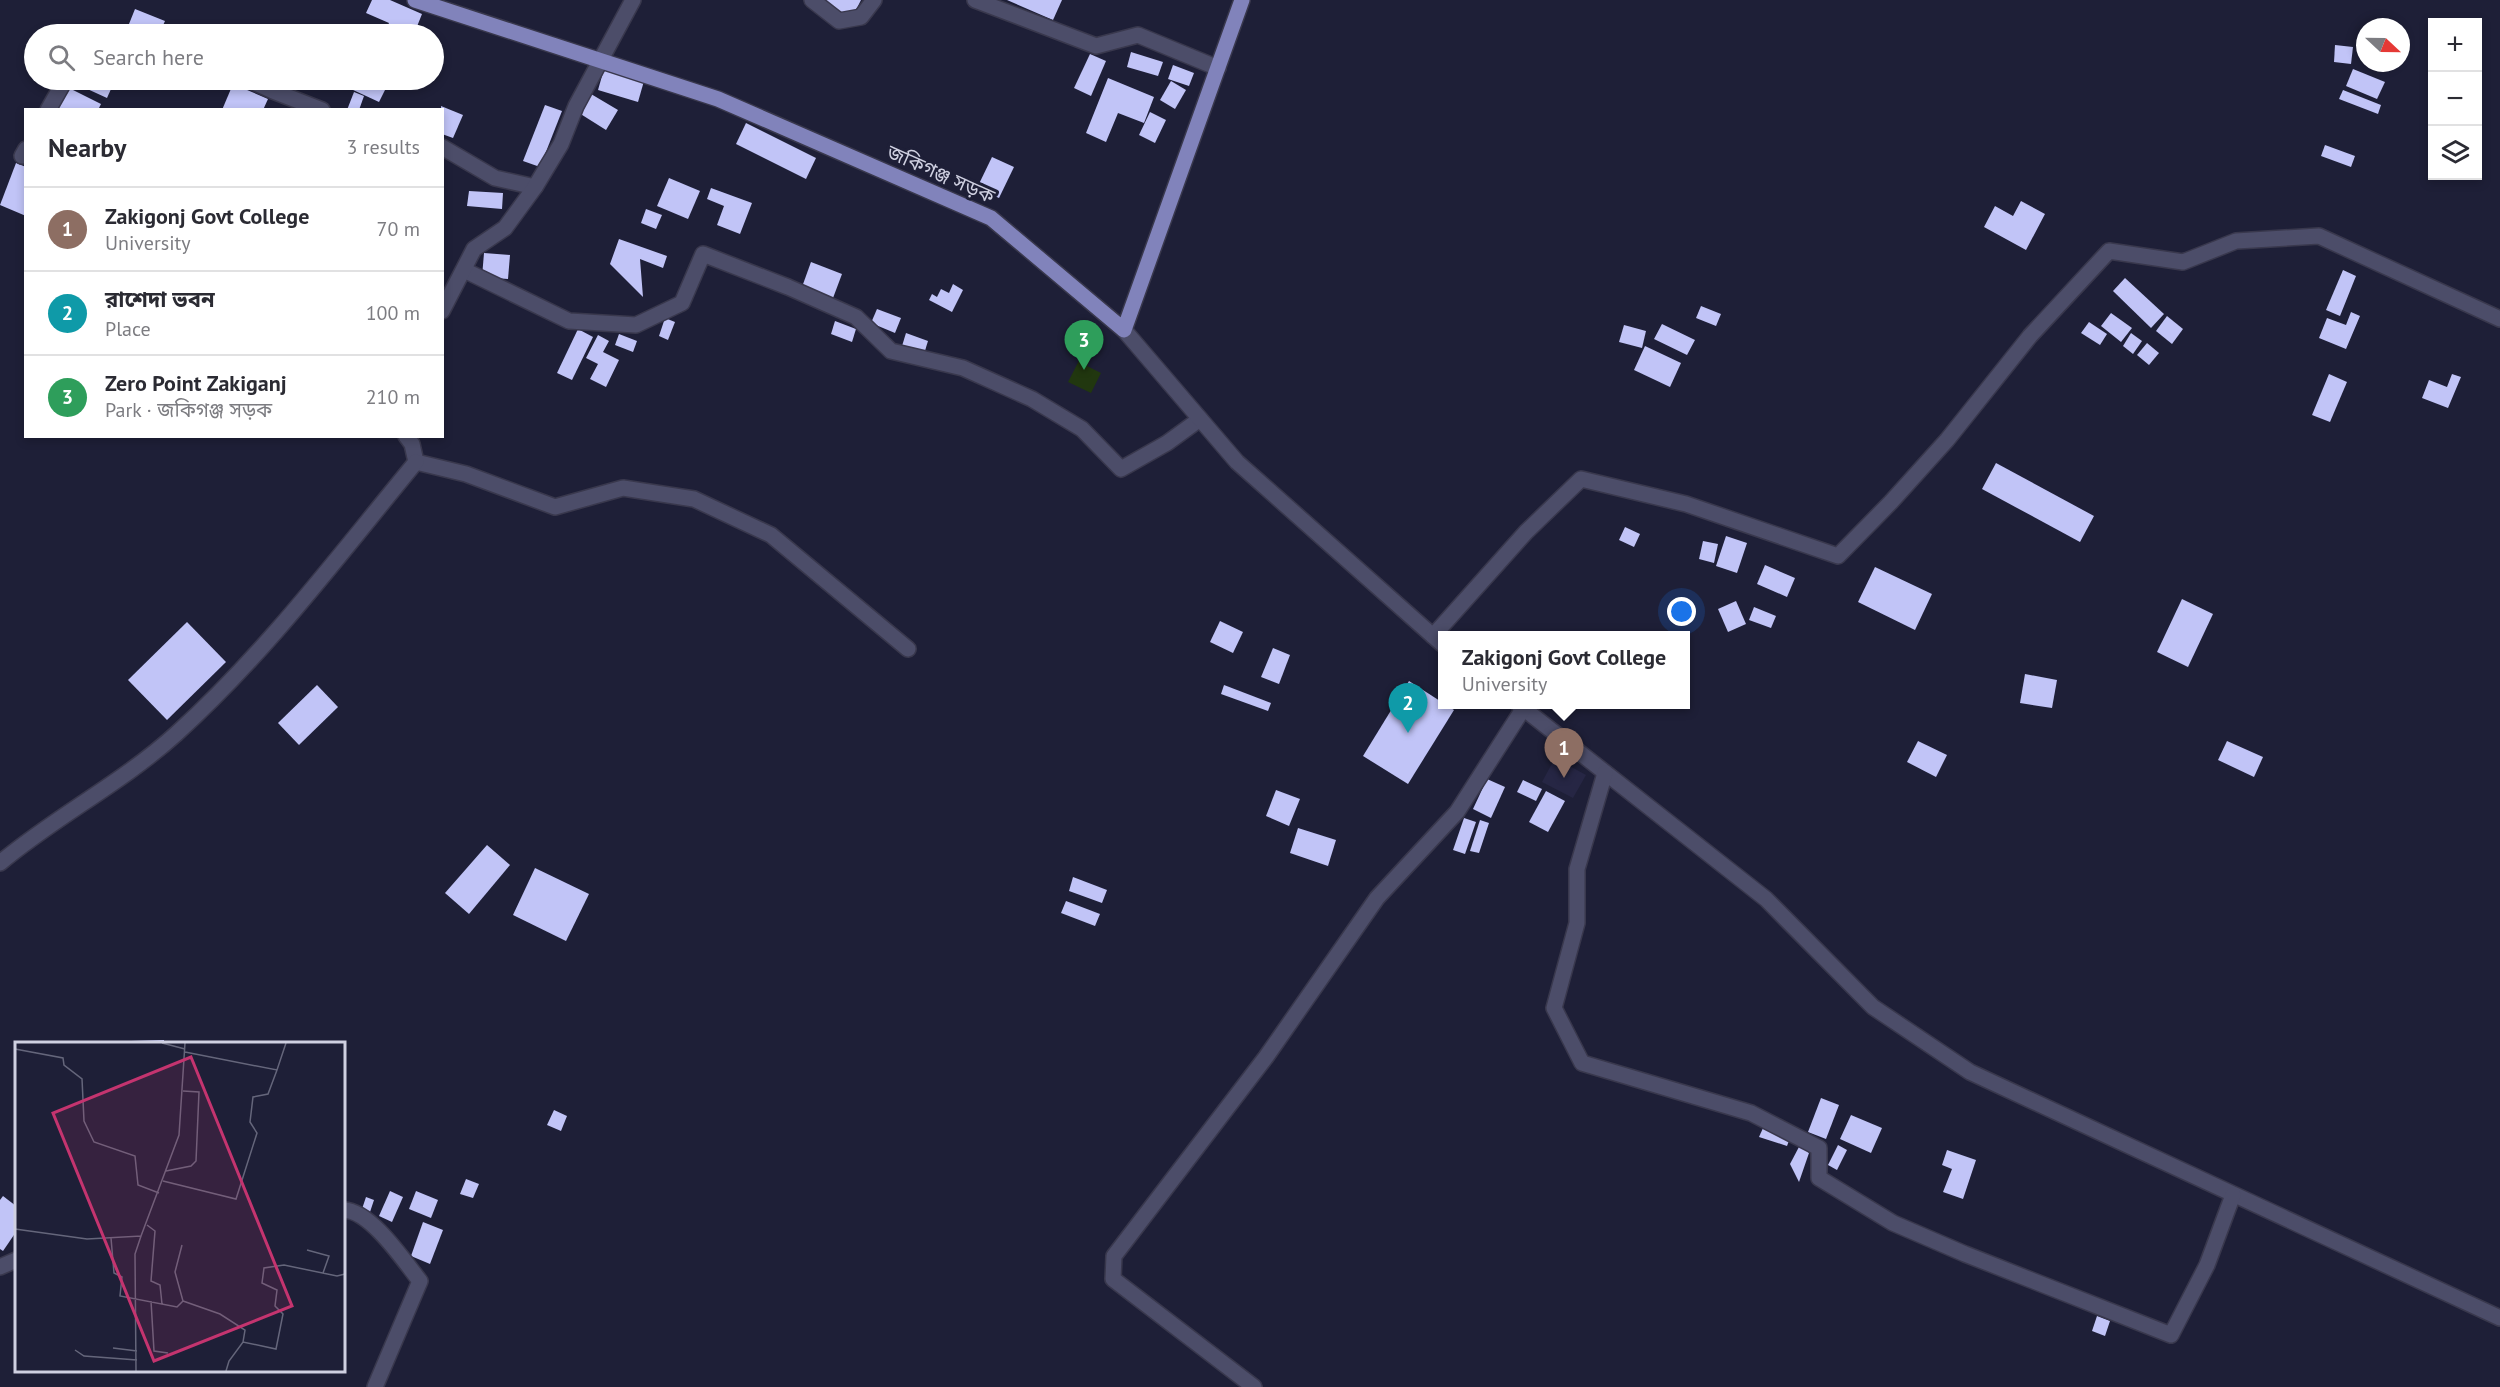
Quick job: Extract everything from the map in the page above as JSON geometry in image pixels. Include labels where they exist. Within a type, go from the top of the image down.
[{"type":"main road","name":"জকিগঞ্জ সড়ক","points":[[415,0],[718,99],[991,218],[1124,330]]},
{"type":"main road","points":[[1124,330],[1242,0]]},
{"type":"street","points":[[444,307],[474,249],[506,228],[535,187],[561,144],[576,106],[633,0]]},
{"type":"street","points":[[812,0],[839,21],[861,17],[874,0]]},
{"type":"street","points":[[975,0],[1096,46],[1138,35],[1218,68]]},
{"type":"street","points":[[49,108],[59,90]]},
{"type":"street","points":[[271,90],[317,108]]},
{"type":"street","points":[[444,148],[495,178],[535,187]]},
{"type":"street","points":[[1445,631],[1526,532],[1581,479],[1686,504],[1838,556],[1947,440],[2030,336],[2109,250],[2183,262],[2236,241],[2319,236],[2500,319]]},
{"type":"street","points":[[464,270],[569,321],[636,325],[682,303],[703,254],[788,287],[856,317],[891,351],[963,368],[1032,399],[1082,429],[1121,469],[1167,443],[1200,419]]},
{"type":"street","points":[[1124,330],[1237,462],[1438,640]]},
{"type":"street","points":[[408,438],[412,444],[416,462]]},
{"type":"street","points":[[416,462],[466,474],[555,507],[622,488],[694,499],[771,536],[908,649]]},
{"type":"street","points":[[0,863],[33,836],[120,778],[175,735],[255,656],[416,462]]},
{"type":"street","points":[[1254,1387],[1113,1279],[1114,1256],[1266,1058],[1377,898],[1457,812],[1520,709]]},
{"type":"street","points":[[1524,709],[1766,899],[1873,1007],[1960,1066],[2500,1318]]},
{"type":"street","points":[[1605,772],[1577,869],[1577,923],[1554,1008],[1582,1063],[1751,1113],[1819,1148],[1819,1178],[1893,1223],[1965,1254],[2171,1335],[2207,1265],[2233,1195]]},
{"type":"street","points":[[345,1210],[354,1210],[390,1242],[420,1281],[375,1387]]},
{"type":"street","points":[[0,1267],[15,1260]]},
{"type":"shaded area","points":[[1555,758],[1586,775],[1573,798],[1542,782]]},
{"type":"green space","points":[[1084,351],[1092,355],[1087,366],[1101,373],[1091,393],[1068,382]]},
{"type":"building","points":[[372,0],[390,0],[422,14],[418,24],[389,24],[366,13]]},
{"type":"building","points":[[824,0],[861,0],[852,18],[822,3]]},
{"type":"building","points":[[1007,0],[1062,0],[1053,20]]},
{"type":"building","points":[[135,9],[165,21],[164,24],[129,24]]},
{"type":"building","points":[[2335,45],[2353,47],[2351,64],[2334,62]]},
{"type":"building","points":[[1131,52],[1163,62],[1158,76],[1127,67]]},
{"type":"building","points":[[1090,54],[1106,61],[1091,96],[1074,88]]},
{"type":"building","points":[[1173,65],[1194,73],[1189,86],[1168,79]]},
{"type":"building","points":[[604,69],[644,81],[638,102],[598,90]]},
{"type":"building","points":[[2353,69],[2385,82],[2377,99],[2346,86]]},
{"type":"building","points":[[1108,78],[1154,97],[1144,123],[1118,113],[1106,142],[1086,133]]},
{"type":"building","points":[[1171,81],[1186,90],[1175,109],[1160,100]]},
{"type":"building","points":[[66,90],[73,90],[101,104],[99,108],[57,108]]},
{"type":"building","points":[[90,90],[111,90],[107,98]]},
{"type":"building","points":[[230,90],[247,90],[268,99],[264,108],[223,108]]},
{"type":"building","points":[[353,90],[385,90],[379,102]]},
{"type":"building","points":[[2343,90],[2381,105],[2378,114],[2339,99]]},
{"type":"building","points":[[354,92],[364,96],[360,108],[348,108]]},
{"type":"building","points":[[591,94],[618,110],[606,130],[579,113]]},
{"type":"building","points":[[545,105],[562,111],[540,167],[523,161]]},
{"type":"building","points":[[441,106],[463,115],[453,138],[444,135],[444,108]]},
{"type":"building","points":[[1150,112],[1166,120],[1155,143],[1139,135]]},
{"type":"building","points":[[746,123],[816,158],[806,179],[736,144]]},
{"type":"building","points":[[2325,145],[2355,156],[2351,167],[2321,156]]},
{"type":"building","points":[[992,157],[1014,167],[999,198],[977,188]]},
{"type":"building","points":[[16,163],[24,166],[24,215],[0,205]]},
{"type":"building","points":[[669,178],[700,191],[688,219],[657,206]]},
{"type":"building","points":[[711,188],[752,203],[740,234],[717,225],[724,206],[707,199]]},
{"type":"building","points":[[469,191],[503,193],[502,209],[467,206]]},
{"type":"building","points":[[2021,201],[2045,214],[2026,250],[1984,227],[1995,206],[2013,216]]},
{"type":"building","points":[[646,209],[662,215],[656,229],[641,223]]},
{"type":"building","points":[[619,239],[667,256],[663,268],[640,259],[643,297],[610,264]]},
{"type":"building","points":[[484,253],[510,255],[508,279],[482,277]]},
{"type":"building","points":[[811,262],[842,274],[833,298],[802,287]]},
{"type":"building","points":[[2343,270],[2356,276],[2340,316],[2326,310]]},
{"type":"building","points":[[2125,278],[2164,314],[2151,328],[2113,291]]},
{"type":"building","points":[[953,284],[963,290],[952,312],[929,300],[932,294],[937,297],[941,289],[949,293]]},
{"type":"building","points":[[1701,306],[1721,314],[1716,326],[1696,318]]},
{"type":"building","points":[[877,309],[901,318],[895,333],[871,323]]},
{"type":"building","points":[[2351,312],[2360,316],[2346,349],[2319,338],[2327,318],[2346,325]]},
{"type":"building","points":[[2111,313],[2132,328],[2121,342],[2101,326]]},
{"type":"building","points":[[2167,316],[2183,329],[2172,344],[2156,331]]},
{"type":"building","points":[[665,318],[675,322],[668,340],[659,336]]},
{"type":"building","points":[[835,321],[856,329],[852,342],[831,334]]},
{"type":"building","points":[[2089,322],[2107,334],[2100,345],[2081,333]]},
{"type":"building","points":[[1662,324],[1695,340],[1687,355],[1654,339]]},
{"type":"building","points":[[1624,325],[1646,331],[1642,348],[1619,342]]},
{"type":"building","points":[[578,329],[593,337],[572,380],[557,373]]},
{"type":"building","points":[[906,333],[928,341],[924,354],[902,346]]},
{"type":"building","points":[[2131,333],[2142,341],[2133,354],[2123,346]]},
{"type":"building","points":[[619,334],[637,341],[633,352],[615,345]]},
{"type":"building","points":[[598,335],[609,341],[603,352],[619,360],[606,387],[590,379],[598,364],[586,358]]},
{"type":"building","points":[[2147,343],[2159,353],[2149,365],[2137,355]]},
{"type":"building","points":[[1645,346],[1681,363],[1670,387],[1634,370]]},
{"type":"building","points":[[2329,374],[2347,382],[2330,422],[2312,415]]},
{"type":"building","points":[[2452,374],[2461,377],[2448,408],[2422,398],[2429,380],[2447,387]]},
{"type":"building","points":[[1996,463],[2094,516],[2080,542],[1982,489]]},
{"type":"building","points":[[1625,527],[1640,534],[1634,547],[1619,540]]},
{"type":"building","points":[[1726,536],[1747,543],[1737,573],[1716,566]]},
{"type":"building","points":[[1703,541],[1718,544],[1714,563],[1699,559]]},
{"type":"building","points":[[1765,565],[1795,578],[1787,597],[1757,584]]},
{"type":"building","points":[[1875,567],[1932,594],[1915,630],[1858,602]]},
{"type":"building","points":[[2182,599],[2213,614],[2188,667],[2157,652]]},
{"type":"building","points":[[1736,601],[1746,624],[1728,632],[1718,609]]},
{"type":"building","points":[[1754,607],[1776,616],[1771,628],[1749,620]]},
{"type":"building","points":[[1220,621],[1243,632],[1233,653],[1210,642]]},
{"type":"building","points":[[187,622],[226,662],[167,720],[128,680]]},
{"type":"building","points":[[1273,648],[1290,655],[1279,684],[1261,677]]},
{"type":"building","points":[[2025,674],[2057,680],[2052,708],[2020,703]]},
{"type":"building","points":[[1409,681],[1438,700],[1438,709],[1454,710],[1408,784],[1363,756]]},
{"type":"building","points":[[317,685],[338,707],[299,745],[278,723]]},
{"type":"building","points":[[1224,685],[1271,703],[1268,711],[1221,694]]},
{"type":"building","points":[[1918,741],[1947,755],[1936,777],[1907,762]]},
{"type":"building","points":[[2227,741],[2263,757],[2254,777],[2218,760]]},
{"type":"building","points":[[1487,779],[1505,787],[1491,818],[1473,809]]},
{"type":"building","points":[[1523,780],[1542,789],[1536,801],[1517,792]]},
{"type":"building","points":[[1276,790],[1300,799],[1289,826],[1266,816]]},
{"type":"building","points":[[1546,791],[1565,801],[1548,832],[1529,822]]},
{"type":"building","points":[[1464,818],[1476,822],[1465,854],[1453,850]]},
{"type":"building","points":[[1480,820],[1489,823],[1479,853],[1470,851]]},
{"type":"building","points":[[1298,828],[1336,840],[1328,866],[1290,853]]},
{"type":"building","points":[[487,845],[510,865],[469,914],[445,893]]},
{"type":"building","points":[[535,868],[589,894],[566,941],[513,915]]},
{"type":"building","points":[[1073,877],[1107,890],[1102,903],[1069,891]]},
{"type":"building","points":[[1066,901],[1100,914],[1095,926],[1061,913]]},
{"type":"building","points":[[164,1040],[164,1042],[131,1042]]},
{"type":"building","points":[[1821,1098],[1839,1105],[1826,1139],[1808,1132]]},
{"type":"building","points":[[554,1110],[567,1116],[561,1131],[547,1125]]},
{"type":"building","points":[[1851,1115],[1882,1128],[1871,1153],[1840,1139]]},
{"type":"building","points":[[1763,1128],[1790,1138],[1787,1146],[1759,1137]]},
{"type":"building","points":[[1800,1145],[1809,1153],[1799,1182],[1790,1164]]},
{"type":"building","points":[[1838,1145],[1847,1150],[1837,1170],[1828,1165]]},
{"type":"building","points":[[1947,1150],[1976,1160],[1963,1199],[1943,1192],[1952,1169],[1942,1165]]},
{"type":"building","points":[[466,1179],[479,1184],[473,1198],[460,1194]]},
{"type":"building","points":[[390,1191],[403,1197],[392,1222],[379,1216]]},
{"type":"building","points":[[416,1191],[438,1200],[431,1218],[409,1209]]},
{"type":"building","points":[[3,1196],[15,1205],[15,1233],[3,1251],[0,1249],[0,1200]]},
{"type":"building","points":[[366,1197],[374,1200],[369,1215],[361,1212]]},
{"type":"building","points":[[423,1222],[443,1230],[430,1264],[411,1256]]},
{"type":"building","points":[[2097,1316],[2110,1321],[2105,1336],[2092,1331]]},
{"type":"place","name":"Zero Point Zakiganj","points":[[1084,370]]},
{"type":"place","name":"রাশেদা ভবন","points":[[1408,733]]},
{"type":"place","name":"Zakigonj Govt College","points":[[1564,778]]}]
